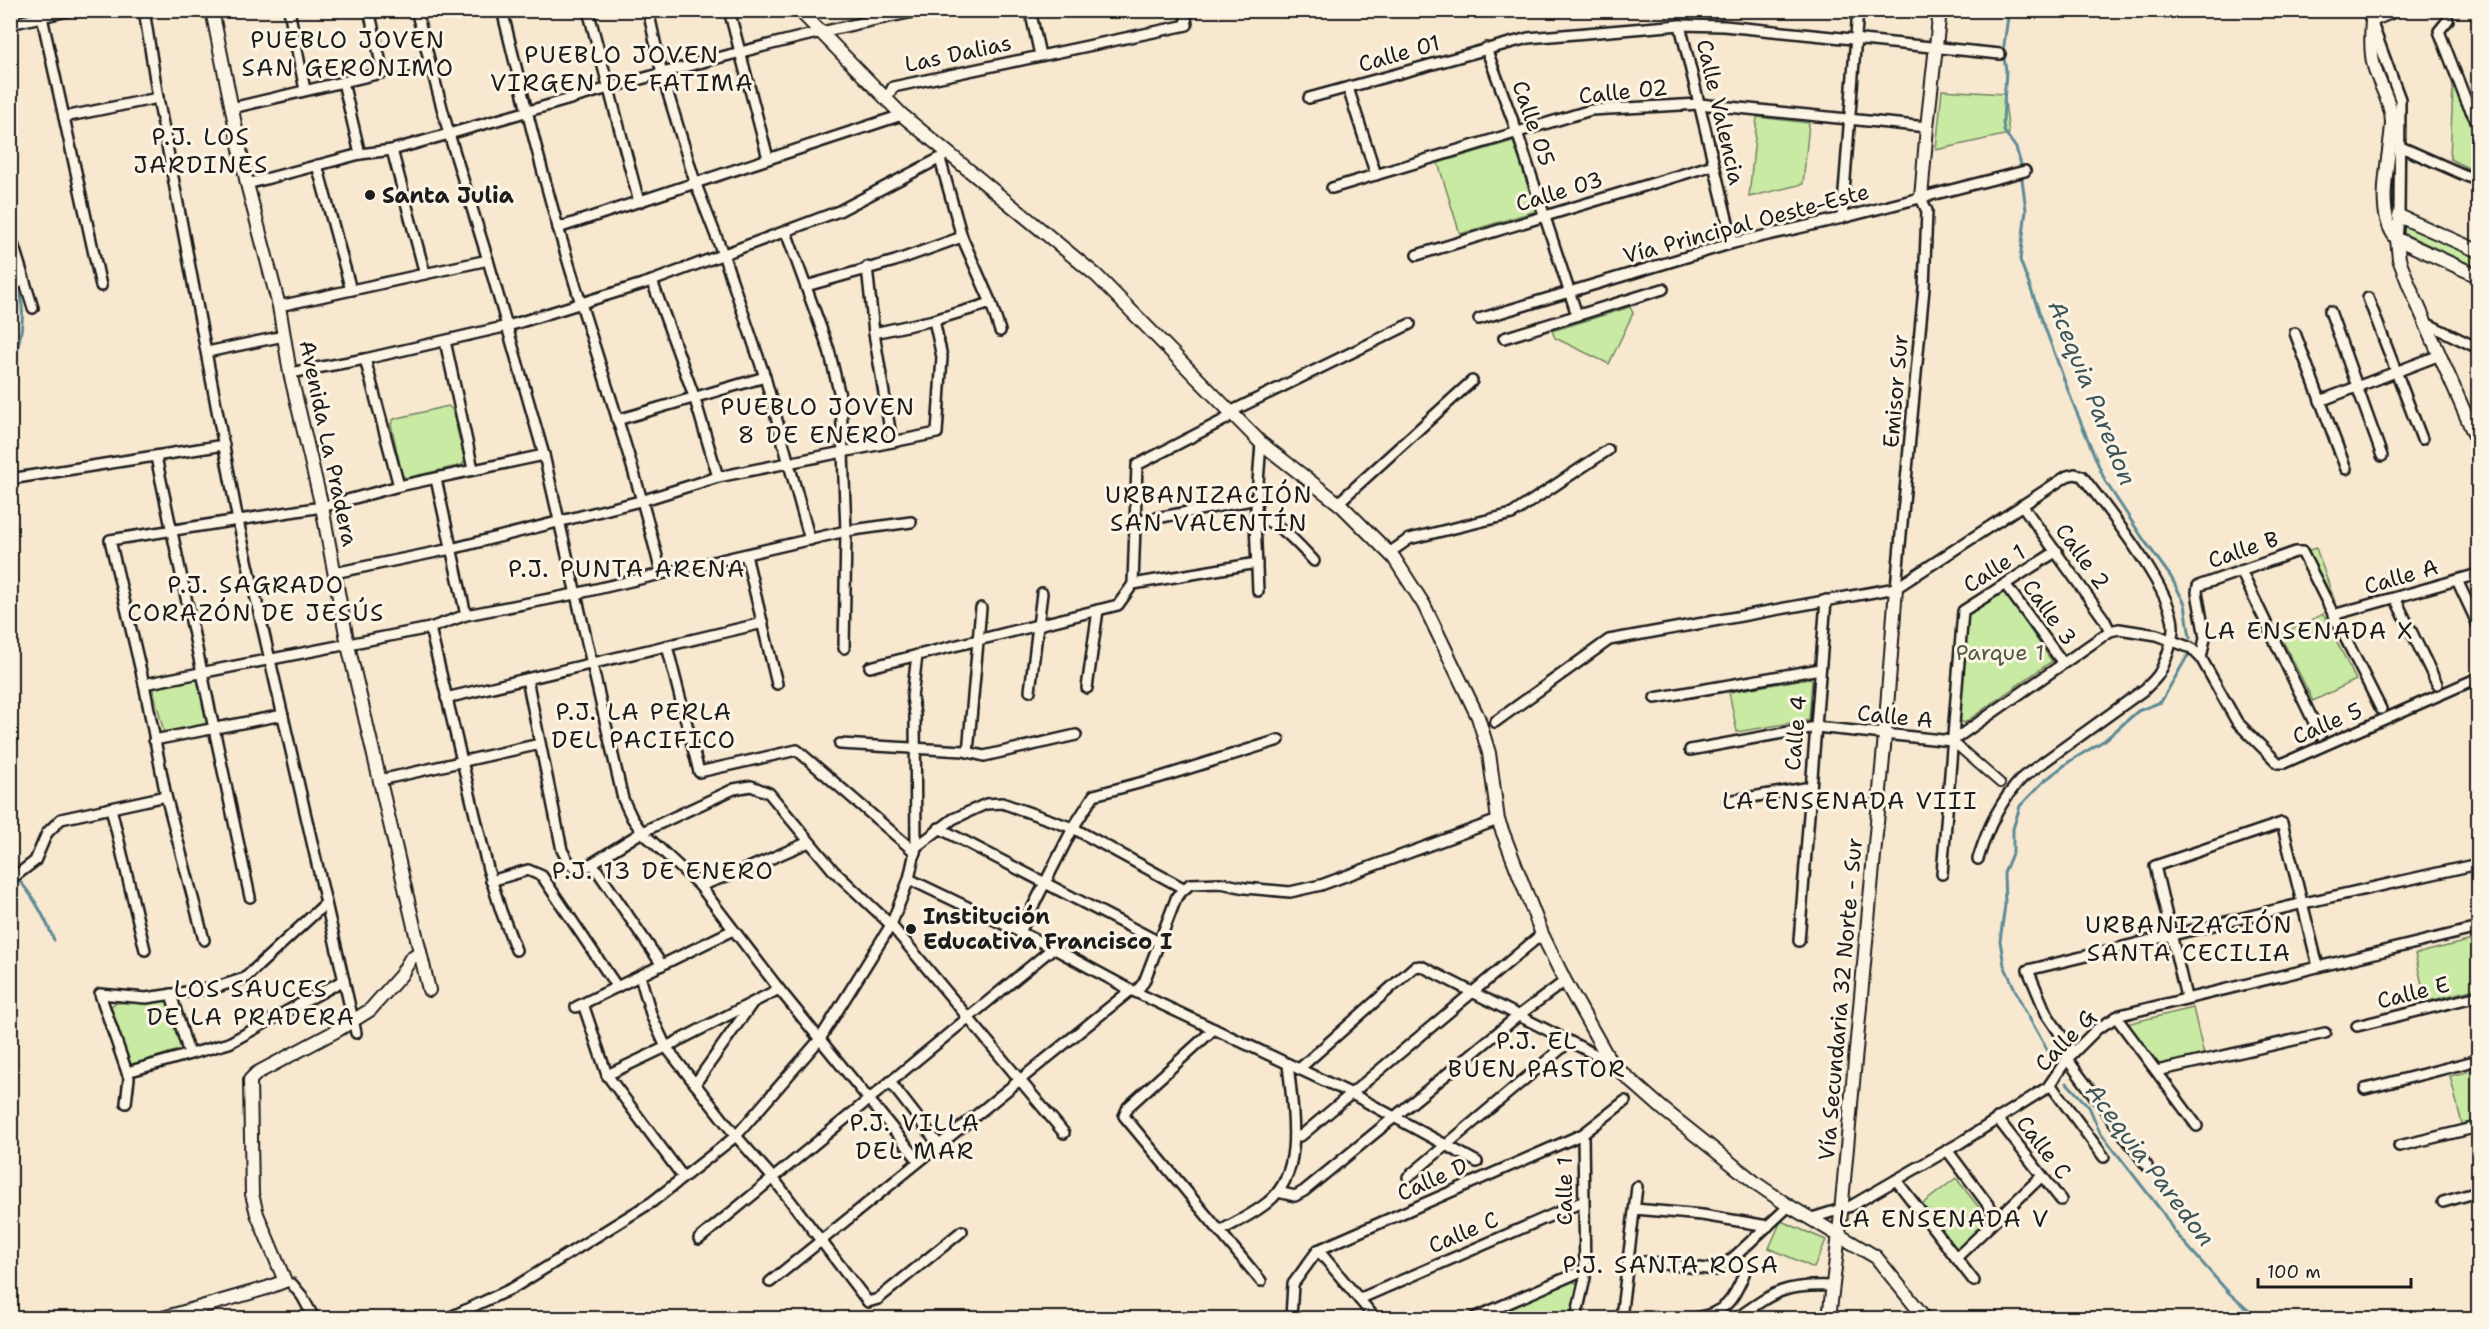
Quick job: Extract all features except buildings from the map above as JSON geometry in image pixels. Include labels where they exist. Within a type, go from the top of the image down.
[{"type":"street","points":[[10,24],[72,10]]},
{"type":"street","points":[[144,10],[158,98],[238,521],[356,1034]]},
{"type":"street","name":"Avenida La Pradera","points":[[212,10],[247,184],[279,306],[291,373],[322,507],[348,645],[429,990]]},
{"type":"street","points":[[290,10],[305,90]]},
{"type":"street","points":[[369,10],[383,72]]},
{"type":"street","points":[[416,10],[448,134],[508,326],[544,455],[623,799],[642,832],[700,886],[779,989],[919,1161]]},
{"type":"street","points":[[502,10],[526,112],[558,228],[644,500],[661,573]]},
{"type":"street","points":[[588,10],[639,202]]},
{"type":"street","points":[[648,10],[662,74],[694,183],[723,254],[765,377],[810,540]]},
{"type":"street","points":[[729,10],[768,158]]},
{"type":"street","points":[[799,10],[944,157],[1097,276],[1261,442],[1338,503],[1389,553],[1424,605],[1478,717],[1489,753],[1498,820],[1542,934],[1565,981],[1611,1063]]},
{"type":"street","points":[[247,184],[360,154],[392,150],[740,51],[821,31],[924,10]]},
{"type":"street","points":[[1030,10],[1040,55]]},
{"type":"street","name":"Las Dalias","points":[[886,99],[893,87],[1187,25],[1185,10]]},
{"type":"street","points":[[1842,218],[1858,10]]},
{"type":"street","points":[[1922,198],[1940,10]]},
{"type":"street","points":[[2370,15],[2396,10]]},
{"type":"street","points":[[2370,15],[2400,99],[2401,147],[2397,239],[2399,259],[2478,443]]},
{"type":"street","points":[[2370,15],[2373,64],[2388,102],[2392,122],[2385,195],[2389,230],[2397,239],[2478,276]]},
{"type":"street","points":[[42,17],[101,286]]},
{"type":"street","points":[[2448,20],[2439,31],[2467,103],[2478,124]]},
{"type":"street","name":"Calle 01","points":[[1309,98],[1528,38],[1680,25],[1724,27],[2000,54]]},
{"type":"street","name":"Calle Valencia","points":[[1680,25],[1733,243]]},
{"type":"street","name":"Calle 05","points":[[1486,48],[1517,132],[1577,315]]},
{"type":"street","points":[[232,108],[428,62]]},
{"type":"street","points":[[343,82],[360,154]]},
{"type":"street","points":[[1347,88],[1376,175]]},
{"type":"street","points":[[64,117],[158,98]]},
{"type":"street","name":"Calle 02","points":[[1332,188],[1591,110],[1699,104],[1927,127]]},
{"type":"street","points":[[558,228],[902,116]]},
{"type":"street","points":[[2401,147],[2478,180]]},
{"type":"street","points":[[392,150],[425,274]]},
{"type":"street","points":[[291,373],[365,359],[508,326],[652,281],[838,211],[944,157]]},
{"type":"street","points":[[944,157],[962,237],[991,303],[1000,332]]},
{"type":"street","points":[[317,165],[351,290]]},
{"type":"street","name":"Calle 03","points":[[1417,255],[1713,165]]},
{"type":"street","name":"Vía Principal Oeste-Este","points":[[1479,319],[1733,243],[1842,218],[2025,171]]},
{"type":"street","name":"Emisor Sur","points":[[1896,588],[1924,288],[1927,211],[1922,198]]},
{"type":"street","points":[[2399,216],[2478,251]]},
{"type":"street","points":[[786,232],[829,350],[841,400],[846,531],[844,648]]},
{"type":"street","points":[[10,234],[18,283],[33,308]]},
{"type":"street","points":[[807,286],[894,261],[962,237]]},
{"type":"street","points":[[279,306],[488,260]]},
{"type":"street","points":[[867,267],[874,333],[892,442]]},
{"type":"street","points":[[652,281],[694,396],[718,477]]},
{"type":"street","name":"Vía Principal Oeste-Este","points":[[1504,338],[1663,289]]},
{"type":"street","points":[[2368,298],[2422,439]]},
{"type":"street","points":[[874,333],[934,320],[991,303]]},
{"type":"street","points":[[2330,311],[2382,456]]},
{"type":"street","points":[[334,573],[451,549],[644,500],[718,477],[938,433],[942,357],[934,320]]},
{"type":"street","points":[[2426,323],[2478,348]]},
{"type":"street","points":[[870,667],[1118,605],[1133,584],[1137,465],[1226,419],[1230,412],[1410,324]]},
{"type":"street","points":[[2295,333],[2346,470]]},
{"type":"street","points":[[207,351],[284,336]]},
{"type":"street","points":[[445,341],[473,469]]},
{"type":"street","points":[[2320,401],[2440,355]]},
{"type":"street","points":[[365,359],[399,486]]},
{"type":"street","points":[[617,420],[765,377]]},
{"type":"street","points":[[1338,503],[1472,381]]},
{"type":"street","points":[[1258,591],[1256,517],[1261,442]]},
{"type":"street","points":[[10,479],[224,445]]},
{"type":"street","points":[[1389,553],[1409,539],[1512,514],[1608,450]]},
{"type":"street","points":[[204,940],[166,796],[144,684],[110,540],[322,507],[399,486],[544,455]]},
{"type":"street","points":[[156,457],[250,897]]},
{"type":"street","points":[[1495,722],[1609,640],[1896,588],[2067,476],[2075,474],[2082,476],[2158,582],[2171,612],[2174,627],[2171,639],[2160,672],[2145,689],[2023,777],[2010,791],[1987,830],[1978,859]]},
{"type":"street","points":[[436,479],[466,615]]},
{"type":"street","points":[[1135,522],[1257,499]]},
{"type":"street","name":"Calle 2","points":[[2022,505],[2057,551],[2110,631]]},
{"type":"street","points":[[1256,517],[1266,519],[1290,536],[1314,561]]},
{"type":"street","points":[[144,684],[430,628],[466,615],[575,594],[846,531],[911,522]]},
{"type":"street","name":"Calle 1","points":[[1942,874],[1963,611],[2057,551]]},
{"type":"street","name":"Calle B","points":[[2201,658],[2205,639],[2197,592],[2198,585],[2295,552],[2302,552],[2333,615]]},
{"type":"street","points":[[746,555],[777,684]]},
{"type":"street","points":[[1133,584],[1257,563]]},
{"type":"street","points":[[2241,571],[2320,735]]},
{"type":"street","name":"Calle A","points":[[2333,615],[2478,574]]},
{"type":"street","points":[[2457,580],[2478,625]]},
{"type":"street","name":"Calle 3","points":[[2005,584],[2063,663]]},
{"type":"street","name":"Vía Secundaria 32 Norte - Sur","points":[[1830,1318],[1885,734],[1896,588]]},
{"type":"street","points":[[1030,690],[1042,593]]},
{"type":"street","points":[[2395,598],[2437,684]]},
{"type":"street","name":"Calle 4","points":[[1798,941],[1826,600]]},
{"type":"street","points":[[968,752],[981,608]]},
{"type":"street","points":[[1087,688],[1098,610]]},
{"type":"street","points":[[2333,615],[2381,709]]},
{"type":"street","points":[[446,698],[763,623]]},
{"type":"street","points":[[430,628],[491,881],[516,950]]},
{"type":"street","points":[[2110,631],[2119,629],[2171,639]]},
{"type":"street","name":"Calle A","points":[[1690,750],[1816,727],[1952,741],[2110,631]]},
{"type":"street","name":"Calle 5","points":[[2171,639],[2191,648],[2201,658],[2237,722],[2278,763],[2284,763],[2478,678]]},
{"type":"street","points":[[667,646],[699,772],[797,750],[916,850]]},
{"type":"street","points":[[448,1318],[513,1288],[652,1202],[736,1136],[820,1039],[891,925],[909,879],[916,850],[912,696],[917,655]]},
{"type":"street","points":[[1655,698],[1820,669]]},
{"type":"street","points":[[527,679],[562,850],[568,862],[575,867],[584,868],[642,832],[734,789],[751,786],[769,793],[833,870],[891,925],[1064,1133]]},
{"type":"street","points":[[154,740],[283,715]]},
{"type":"street","points":[[840,744],[968,752],[984,756],[1076,735]]},
{"type":"street","points":[[1020,932],[1073,828],[1096,794],[1113,791],[1280,740]]},
{"type":"street","points":[[1952,741],[2000,783]]},
{"type":"street","points":[[380,780],[540,744]]},
{"type":"street","points":[[1728,801],[1811,787]]},
{"type":"street","points":[[14,878],[35,861],[47,833],[57,821],[166,796]]},
{"type":"street","points":[[916,850],[939,828],[968,811],[986,804],[1002,803],[1073,828],[1183,888]]},
{"type":"street","points":[[111,808],[145,950]]},
{"type":"street","points":[[770,1282],[1144,982],[1177,896],[1183,888],[1202,882],[1290,892],[1321,885],[1498,820]]},
{"type":"street","points":[[2186,997],[2155,866],[2282,823],[2304,903],[2318,966]]},
{"type":"street","points":[[939,828],[1159,942]]},
{"type":"street","points":[[700,886],[810,842]]},
{"type":"street","points":[[592,863],[662,965]]},
{"type":"street","points":[[2147,1166],[2070,1056],[2046,1013],[2028,970],[2304,903],[2478,864]]},
{"type":"street","points":[[491,881],[528,870],[542,876],[617,987]]},
{"type":"street","points":[[909,879],[1053,948],[1133,991],[1350,1093],[1477,1162]]},
{"type":"street","points":[[126,1103],[129,1078],[100,994],[146,998],[214,988],[245,978],[326,903]]},
{"type":"street","points":[[683,1177],[607,1075],[579,1005],[733,930]]},
{"type":"street","name":"Calle G","points":[[1812,1218],[1841,1209],[1896,1180],[2050,1084],[2070,1056],[2097,1029],[2116,1017],[2186,997],[2318,966],[2478,932]]},
{"type":"street","points":[[1294,1138],[1302,1135],[1542,934]]},
{"type":"street","points":[[699,1239],[1053,948]]},
{"type":"street","points":[[163,1318],[285,1281],[275,1252],[257,1214],[252,1194],[250,1169],[252,1120],[249,1083],[257,1073],[369,1010],[401,975],[411,958],[420,952]]},
{"type":"street","points":[[1299,1069],[1414,967],[1426,968],[1611,1063],[1663,1109],[1757,1184],[1789,1206],[1876,1257],[1925,1318]]},
{"type":"street","points":[[640,976],[652,1017],[666,1047],[736,1136],[773,1178],[868,1302],[872,1302],[962,1231]]},
{"type":"street","points":[[127,1072],[229,1043],[344,981]]},
{"type":"street","points":[[1278,1192],[1298,1195],[1518,1016],[1565,981]]},
{"type":"street","points":[[607,1075],[779,989]]},
{"type":"street","points":[[171,994],[189,1054]]},
{"type":"street","name":"Calle E","points":[[2357,1026],[2478,996]]},
{"type":"street","points":[[695,1084],[752,1003]]},
{"type":"street","points":[[2116,1017],[2197,1126]]},
{"type":"street","points":[[1214,1029],[1128,1107],[1124,1116],[1261,1281]]},
{"type":"street","points":[[2157,1071],[2325,1033]]},
{"type":"street","points":[[1408,1177],[1569,1042]]},
{"type":"street","points":[[2365,1089],[2478,1060]]},
{"type":"street","points":[[1220,1232],[1269,1202],[1285,1180],[1294,1138],[1288,1064]]},
{"type":"street","points":[[890,1082],[939,1145]]},
{"type":"street","points":[[2050,1084],[2104,1157]]},
{"type":"street","name":"Calle D","points":[[1291,1318],[1293,1284],[1318,1251],[1583,1134],[1625,1101]]},
{"type":"street","name":"Calle C","points":[[1997,1118],[2061,1200]]},
{"type":"street","points":[[2399,1146],[2478,1127]]},
{"type":"street","name":"Calle 1","points":[[1576,1318],[1584,1270],[1583,1134]]},
{"type":"street","points":[[1947,1150],[1998,1218]]},
{"type":"street","points":[[1956,1258],[2042,1176]]},
{"type":"street","points":[[1896,1180],[1974,1281]]},
{"type":"street","points":[[1621,1318],[1637,1187]]},
{"type":"street","points":[[2443,1202],[2478,1192]]},
{"type":"street","name":"Calle C","points":[[1359,1299],[1582,1202]]},
{"type":"street","points":[[1629,1260],[1716,1270],[1733,1258],[1789,1206]]},
{"type":"street","points":[[1635,1209],[1702,1215],[1768,1226]]},
{"type":"street","points":[[1318,1251],[1375,1318]]},
{"type":"street","points":[[1695,1318],[1717,1313],[1736,1294],[1744,1274],[1733,1258]]},
{"type":"street","points":[[1474,1318],[1584,1270]]},
{"type":"street","points":[[291,1284],[302,1296],[314,1318]]},
{"type":"street","points":[[1737,1318],[1774,1292],[1805,1285],[1833,1286]]},
{"type":"green space","points":[[2453,85],[2478,130],[2478,173],[2450,159]]},
{"type":"green space","points":[[1942,90],[2004,94],[2009,134],[1936,150]]},
{"type":"green space","points":[[1757,117],[1809,123],[1803,184],[1749,197]]},
{"type":"green space","points":[[1513,141],[1536,211],[1460,234],[1438,163]]},
{"type":"green space","points":[[2405,223],[2478,257],[2478,268],[2401,232],[2399,226]]},
{"type":"green space","points":[[1630,307],[1633,313],[1609,364],[1555,338],[1552,331]]},
{"type":"green space","points":[[448,406],[452,409],[465,461],[462,465],[406,478],[402,475],[391,424],[394,419]]},
{"type":"green space","points":[[2316,548],[2335,602],[2309,553],[2309,550]]},
{"type":"green space","name":"Parque 1","points":[[2004,592],[2052,661],[1964,723],[1959,720],[1967,615]]},
{"type":"green space","points":[[2323,614],[2356,680],[2313,701],[2280,635]]},
{"type":"green space","points":[[200,678],[210,724],[164,733],[153,689]]},
{"type":"green space","points":[[1810,678],[1812,680],[1809,720],[1737,732],[1729,692]]},
{"type":"green space","points":[[2472,940],[2478,965],[2478,988],[2426,1002],[2415,954]]},
{"type":"green space","points":[[169,1001],[182,1049],[130,1065],[108,1009],[115,1003]]},
{"type":"green space","points":[[2193,1008],[2204,1055],[2160,1068],[2130,1028],[2130,1023]]},
{"type":"green space","points":[[2478,1069],[2478,1120],[2462,1124],[2450,1076]]},
{"type":"green space","points":[[1956,1178],[1988,1219],[1960,1247],[1954,1248],[1921,1205]]},
{"type":"green space","points":[[1781,1221],[1826,1240],[1814,1268],[1769,1248]]},
{"type":"green space","points":[[1573,1281],[1578,1284],[1572,1318],[1484,1318]]},
{"type":"waterway","name":"Acequia Paredon","points":[[2009,10],[2003,52],[2006,70],[2003,122],[2004,131],[2016,148],[2022,168]]},
{"type":"waterway","points":[[2362,10],[2366,20]]},
{"type":"waterway","name":"Acequia Paredon","points":[[2022,179],[2026,210],[2020,260],[2072,401],[2105,481],[2171,577],[2185,604],[2190,638]]},
{"type":"waterway","points":[[10,262],[22,306],[19,344],[10,374]]},
{"type":"waterway","name":"Acequia Paredon","points":[[2052,1058],[2023,1007],[2004,965],[2000,941],[2005,905],[2004,873],[2013,851],[2013,829],[2020,806],[2044,781],[2070,761],[2105,740],[2138,711],[2161,702],[2188,655]]},
{"type":"waterway","points":[[10,871],[36,903],[54,940]]},
{"type":"waterway","name":"Acequia Paredon","points":[[2067,1083],[2089,1107],[2100,1132],[2163,1213],[2174,1231],[2229,1293],[2257,1318]]},
{"type":"place","name":"Santa Julia","points":[[370,195]]},
{"type":"place","name":"Institución Educativa Francisco I","points":[[911,929]]},
{"type":"district","name":"PUEBLO JOVEN SAN GERONIMO","points":[[348,54]]},
{"type":"district","name":"PUEBLO JOVEN VIRGEN DE FATIMA","points":[[622,69]]},
{"type":"district","name":"P.J. LOS JARDINES","points":[[201,151]]},
{"type":"district","name":"PUEBLO JOVEN 8 DE ENERO","points":[[818,421]]},
{"type":"district","name":"URBANIZACIÓN SAN VALENTÍN","points":[[1209,509]]},
{"type":"district","name":"P.J. PUNTA ARENA","points":[[627,569]]},
{"type":"district","name":"P.J. SAGRADO CORAZÓN DE JESÚS","points":[[256,599]]},
{"type":"district","name":"LA ENSENADA X","points":[[2309,631]]},
{"type":"district","name":"P.J. LA PERLA DEL PACIFICO","points":[[644,726]]},
{"type":"district","name":"LA ENSENADA VIII","points":[[1850,801]]},
{"type":"district","name":"P.J. 13 DE ENERO","points":[[663,871]]},
{"type":"district","name":"URBANIZACIÓN SANTA CECILIA","points":[[2189,939]]},
{"type":"district","name":"LOS SAUCES DE LA PRADERA","points":[[251,1003]]},
{"type":"district","name":"P.J. EL BUEN PASTOR","points":[[1537,1055]]},
{"type":"district","name":"P.J. VILLA DEL MAR","points":[[915,1137]]},
{"type":"district","name":"LA ENSENADA V","points":[[1944,1219]]},
{"type":"district","name":"P.J. SANTA ROSA","points":[[1671,1265]]}]
